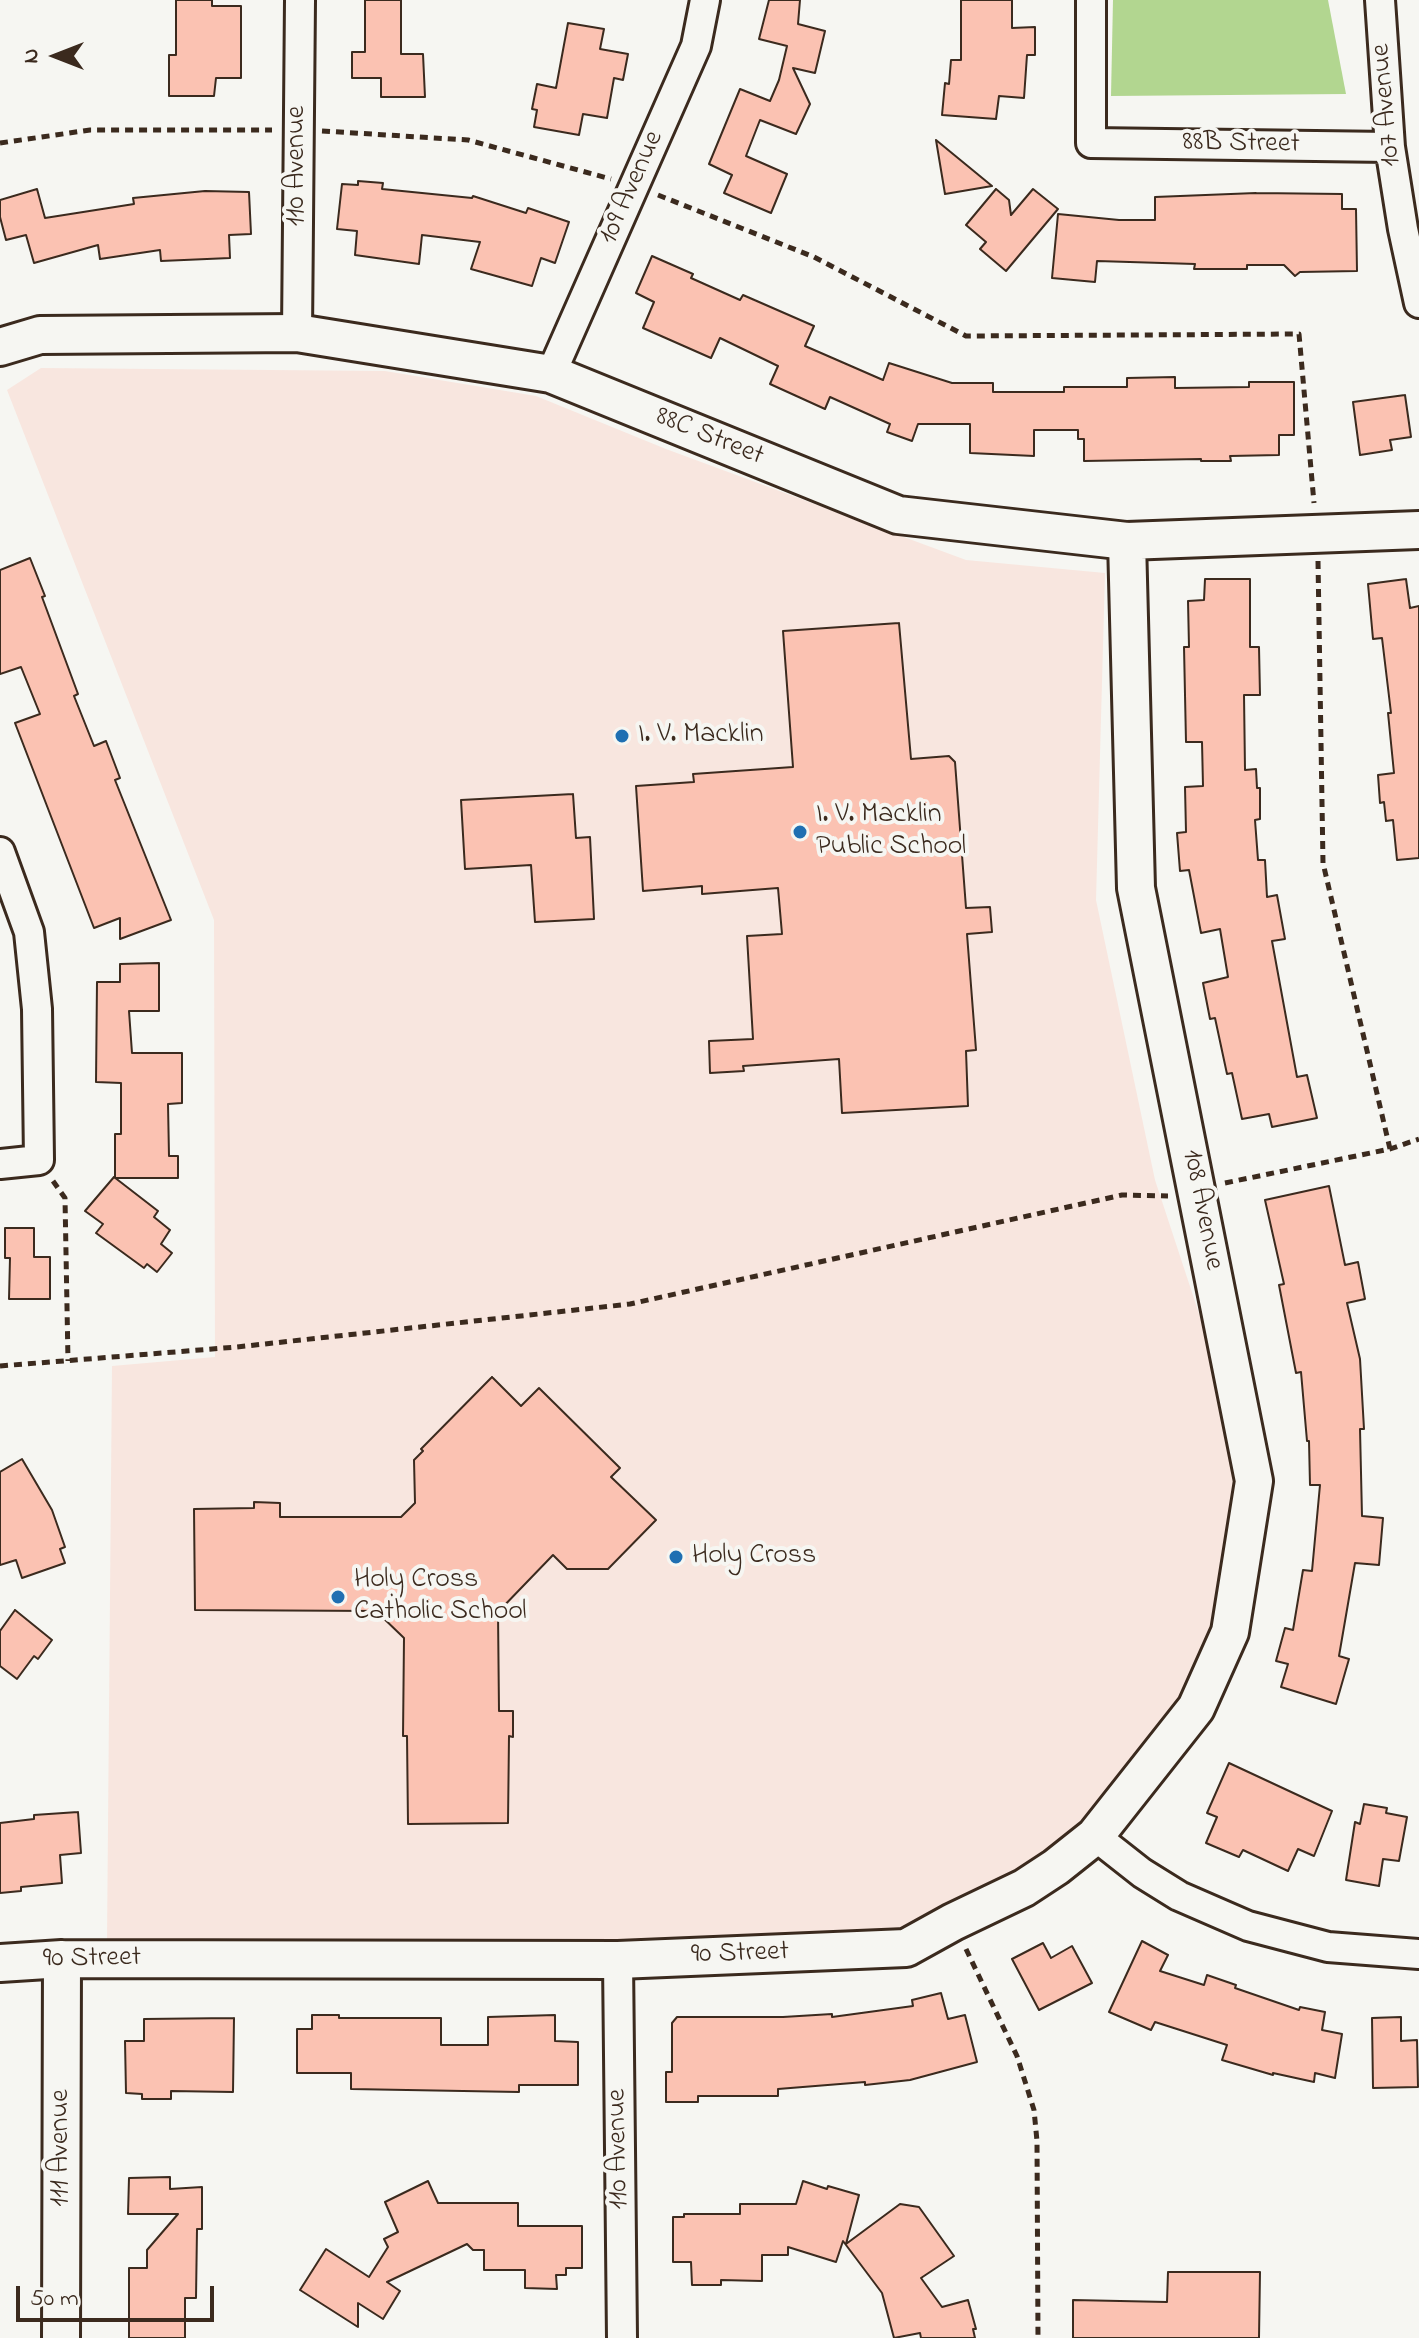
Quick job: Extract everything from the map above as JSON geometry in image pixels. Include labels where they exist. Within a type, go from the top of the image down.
[{"type":"street","name":"110 Avenue","points":[[297,333],[300,0]]},
{"type":"street","name":"109 Avenue","points":[[551,374],[696,46],[705,0]]},
{"type":"street","name":"88B Street","points":[[1091,0],[1091,143],[1390,147]]},
{"type":"street","name":"107 Avenue","points":[[1380,0],[1390,147],[1419,303]]},
{"type":"street","name":"88C Street","points":[[0,347],[40,335],[297,333],[551,374],[898,515],[1127,541],[1419,530]]},
{"type":"street","name":"108 Avenue","points":[[1095,1836],[1196,1708],[1230,1632],[1254,1481],[1136,888],[1127,541]]},
{"type":"street","points":[[0,852],[29,932],[37,1009],[39,1160],[0,1164]]},
{"type":"street","points":[[1095,1836],[1142,1873],[1179,1896],[1248,1926],[1328,1947],[1419,1954]]},
{"type":"street","name":"90 Street","points":[[0,1963],[62,1959],[618,1960],[906,1948],[1024,1888],[1095,1836]]},
{"type":"street","name":"111 Avenue","points":[[61,2338],[62,1959]]},
{"type":"street","name":"110 Avenue","points":[[618,1960],[622,2338]]},
{"type":"path","points":[[0,143],[90,130],[299,130],[468,140],[634,186],[814,257],[966,336],[1299,334],[1317,535],[1323,863],[1390,1149]]},
{"type":"path","points":[[0,1366],[237,1347],[630,1304],[1122,1195],[1165,1197],[1390,1149],[1419,1139]]},
{"type":"path","points":[[39,1160],[65,1198],[68,1361]]},
{"type":"path","points":[[953,1922],[1017,2056],[1034,2110],[1037,2141],[1038,2338]]},
{"type":"shaded area","points":[[41,368],[385,371],[536,396],[666,449],[966,560],[1105,573],[1096,900],[1155,1180],[1254,1481],[1230,1632],[1095,1836],[906,1948],[107,1940],[112,1366],[215,1357],[214,920],[7,390]]},
{"type":"green space","points":[[1113,0],[1328,0],[1346,94],[1111,96]]},
{"type":"building","points":[[176,0],[212,0],[212,6],[241,6],[241,78],[216,78],[214,96],[169,96],[169,55],[176,55]]},
{"type":"building","points":[[365,0],[401,0],[401,54],[423,54],[425,97],[381,97],[381,78],[352,78],[352,52],[365,52]]},
{"type":"building","points":[[769,0],[800,0],[798,24],[825,31],[815,73],[793,68],[810,104],[796,134],[760,120],[746,156],[787,174],[771,213],[724,193],[732,175],[709,164],[740,89],[770,101],[779,80],[787,46],[759,39]]},
{"type":"building","points":[[961,0],[1012,0],[1012,28],[1035,27],[1035,55],[1027,55],[1024,98],[999,96],[996,119],[942,115],[951,60],[961,60]]},
{"type":"building","points":[[568,23],[604,29],[600,49],[628,54],[623,80],[614,78],[607,118],[583,114],[579,135],[534,127],[537,110],[532,109],[537,84],[556,88]]},
{"type":"building","points":[[936,140],[992,186],[945,194]]},
{"type":"building","points":[[358,181],[383,183],[382,189],[473,196],[526,213],[528,208],[569,222],[555,263],[541,258],[532,286],[471,269],[480,242],[422,235],[419,264],[355,255],[357,231],[337,229],[342,184],[358,185]]},
{"type":"building","points":[[37,189],[45,218],[134,204],[133,198],[205,191],[249,192],[251,234],[229,235],[230,258],[161,261],[160,250],[100,259],[98,245],[34,263],[26,235],[6,240],[0,217],[0,200]]},
{"type":"building","points":[[996,189],[1009,200],[1011,215],[1033,189],[1058,209],[1006,271],[980,249],[986,242],[966,225]]},
{"type":"building","points":[[1342,194],[1342,209],[1356,209],[1357,271],[1300,272],[1295,276],[1284,265],[1194,269],[1195,264],[1097,261],[1095,282],[1052,278],[1058,214],[1155,220],[1155,197]]},
{"type":"building","points":[[652,256],[740,300],[743,295],[814,326],[805,346],[883,380],[889,363],[952,383],[993,383],[993,392],[1064,392],[1064,387],[1127,387],[1127,378],[1175,377],[1175,388],[1249,387],[1249,382],[1294,382],[1294,435],[1279,435],[1279,455],[1230,456],[1231,461],[1084,461],[1084,439],[1078,439],[1078,430],[1034,430],[1034,456],[970,453],[970,424],[918,424],[912,441],[887,432],[890,424],[830,397],[825,409],[770,384],[778,366],[720,338],[711,358],[643,328],[654,302],[636,293]]},
{"type":"building","points":[[1405,395],[1411,437],[1390,440],[1392,450],[1360,455],[1353,402]]},
{"type":"building","points":[[30,558],[78,694],[74,696],[94,746],[106,741],[120,778],[115,780],[171,920],[120,939],[120,918],[94,928],[15,723],[40,714],[21,667],[0,674],[0,570]]},
{"type":"building","points":[[1205,579],[1250,579],[1250,647],[1259,647],[1260,695],[1244,695],[1245,770],[1256,769],[1257,788],[1260,788],[1260,819],[1255,820],[1258,860],[1265,860],[1267,897],[1277,895],[1285,939],[1272,941],[1297,1077],[1307,1075],[1317,1118],[1272,1127],[1269,1114],[1242,1119],[1232,1073],[1227,1074],[1215,1018],[1210,1019],[1203,983],[1228,977],[1220,929],[1201,933],[1189,870],[1180,871],[1177,833],[1186,832],[1185,787],[1203,786],[1202,742],[1186,742],[1184,647],[1189,647],[1188,601],[1204,600]]},
{"type":"building","points":[[1406,579],[1410,608],[1419,606],[1419,858],[1397,860],[1393,820],[1386,821],[1384,802],[1380,803],[1378,775],[1394,773],[1388,713],[1391,713],[1382,638],[1373,639],[1368,584]]},
{"type":"building","name":"I. V. Macklin Public School","points":[[899,623],[911,759],[949,756],[955,762],[966,908],[990,907],[992,932],[967,934],[976,1050],[966,1051],[968,1106],[842,1113],[839,1059],[743,1066],[744,1071],[710,1073],[709,1041],[753,1039],[747,936],[782,934],[778,888],[702,894],[702,886],[643,891],[636,786],[694,782],[693,774],[793,767],[783,631]]},
{"type":"building","points":[[573,794],[576,838],[590,837],[594,919],[535,922],[531,865],[465,869],[461,800]]},
{"type":"building","points":[[159,963],[159,1011],[129,1011],[132,1053],[182,1053],[182,1103],[168,1104],[169,1156],[178,1156],[178,1178],[115,1178],[115,1134],[121,1134],[121,1083],[96,1082],[97,982],[120,982],[120,964]]},
{"type":"building","points":[[114,1177],[158,1211],[154,1217],[170,1230],[161,1244],[172,1253],[157,1272],[147,1264],[144,1268],[96,1233],[103,1224],[85,1211]]},
{"type":"building","points":[[1329,1186],[1345,1265],[1358,1262],[1365,1299],[1347,1303],[1360,1359],[1364,1429],[1360,1429],[1362,1516],[1383,1518],[1379,1565],[1355,1563],[1339,1656],[1349,1659],[1336,1704],[1281,1687],[1288,1664],[1276,1661],[1285,1628],[1293,1630],[1303,1570],[1312,1571],[1320,1485],[1310,1485],[1309,1441],[1301,1372],[1296,1373],[1279,1285],[1284,1284],[1265,1200]]},
{"type":"building","points":[[5,1228],[34,1228],[34,1257],[50,1257],[50,1299],[9,1299],[10,1258],[5,1258]]},
{"type":"building","name":"Holy Cross Catholic School","points":[[492,1377],[521,1406],[539,1388],[620,1468],[611,1477],[656,1520],[608,1569],[567,1569],[553,1555],[498,1612],[499,1711],[513,1711],[513,1737],[509,1736],[508,1823],[408,1824],[407,1736],[403,1736],[404,1638],[376,1611],[195,1610],[194,1509],[254,1508],[254,1502],[280,1503],[280,1517],[401,1517],[415,1503],[414,1460],[423,1451],[421,1449]]},
{"type":"building","points":[[22,1459],[52,1510],[65,1547],[60,1549],[65,1563],[22,1578],[16,1560],[0,1565],[0,1472]]},
{"type":"building","points":[[15,1610],[52,1640],[38,1659],[34,1656],[17,1679],[0,1666],[0,1631]]},
{"type":"building","points":[[1229,1763],[1332,1811],[1314,1856],[1298,1849],[1288,1871],[1243,1850],[1239,1857],[1206,1843],[1217,1817],[1207,1813]]},
{"type":"building","points":[[1364,1804],[1387,1808],[1386,1813],[1407,1817],[1399,1861],[1383,1859],[1379,1886],[1346,1880],[1355,1822],[1360,1824]]},
{"type":"building","points":[[78,1812],[81,1853],[60,1855],[62,1883],[21,1887],[21,1891],[0,1893],[0,1823],[34,1819],[34,1815]]},
{"type":"building","points":[[1142,1941],[1168,1955],[1160,1971],[1204,1985],[1207,1975],[1299,2010],[1300,2007],[1325,2012],[1322,2030],[1342,2034],[1335,2078],[1315,2073],[1314,2082],[1273,2075],[1222,2060],[1227,2045],[1155,2022],[1151,2030],[1109,2012]]},
{"type":"building","points":[[1043,1943],[1051,1958],[1072,1946],[1092,1983],[1039,2010],[1012,1959]]},
{"type":"building","points":[[941,1993],[948,2019],[965,2015],[977,2062],[910,2080],[778,2089],[778,2096],[698,2096],[698,2102],[666,2102],[666,2072],[672,2072],[672,2023],[677,2017],[832,2014],[832,2017],[913,2006],[912,2000]]},
{"type":"building","points":[[312,2015],[441,2018],[441,2045],[488,2045],[488,2017],[555,2015],[555,2041],[578,2042],[578,2085],[519,2085],[519,2092],[351,2089],[351,2073],[297,2073],[297,2029],[312,2029]]},
{"type":"building","points":[[1401,2017],[1401,2041],[1417,2040],[1418,2087],[1373,2088],[1372,2018]]},
{"type":"building","points":[[234,2018],[233,2092],[171,2091],[171,2099],[142,2099],[142,2094],[126,2093],[125,2041],[144,2041],[144,2019]]},
{"type":"building","points":[[170,2177],[170,2189],[202,2187],[202,2229],[197,2229],[196,2298],[185,2298],[185,2338],[129,2338],[129,2268],[147,2268],[147,2250],[178,2214],[128,2214],[129,2178]]},
{"type":"building","points":[[428,2181],[438,2203],[518,2203],[518,2226],[582,2226],[582,2268],[566,2268],[566,2275],[556,2275],[557,2289],[525,2288],[525,2270],[484,2270],[484,2250],[473,2250],[467,2244],[387,2282],[400,2291],[383,2319],[358,2303],[358,2327],[300,2290],[326,2249],[369,2277],[388,2247],[384,2239],[398,2232],[385,2202]]},
{"type":"building","points":[[803,2181],[859,2195],[846,2244],[900,2204],[919,2207],[954,2256],[921,2278],[942,2307],[968,2300],[976,2329],[973,2329],[975,2338],[921,2338],[920,2333],[894,2338],[882,2293],[843,2241],[836,2262],[788,2247],[788,2255],[762,2255],[762,2281],[721,2280],[721,2285],[692,2285],[691,2262],[673,2262],[673,2217],[684,2217],[684,2214],[740,2214],[740,2204],[796,2204]]},
{"type":"building","points":[[1168,2272],[1260,2272],[1259,2338],[1073,2338],[1073,2300],[1167,2302]]},
{"type":"place","name":"I. V. Macklin","points":[[622,736]]},
{"type":"place","name":"I. V. Macklin Public School","points":[[800,832]]},
{"type":"place","name":"Holy Cross","points":[[676,1557]]},
{"type":"place","name":"Holy Cross Catholic School","points":[[338,1597]]}]
